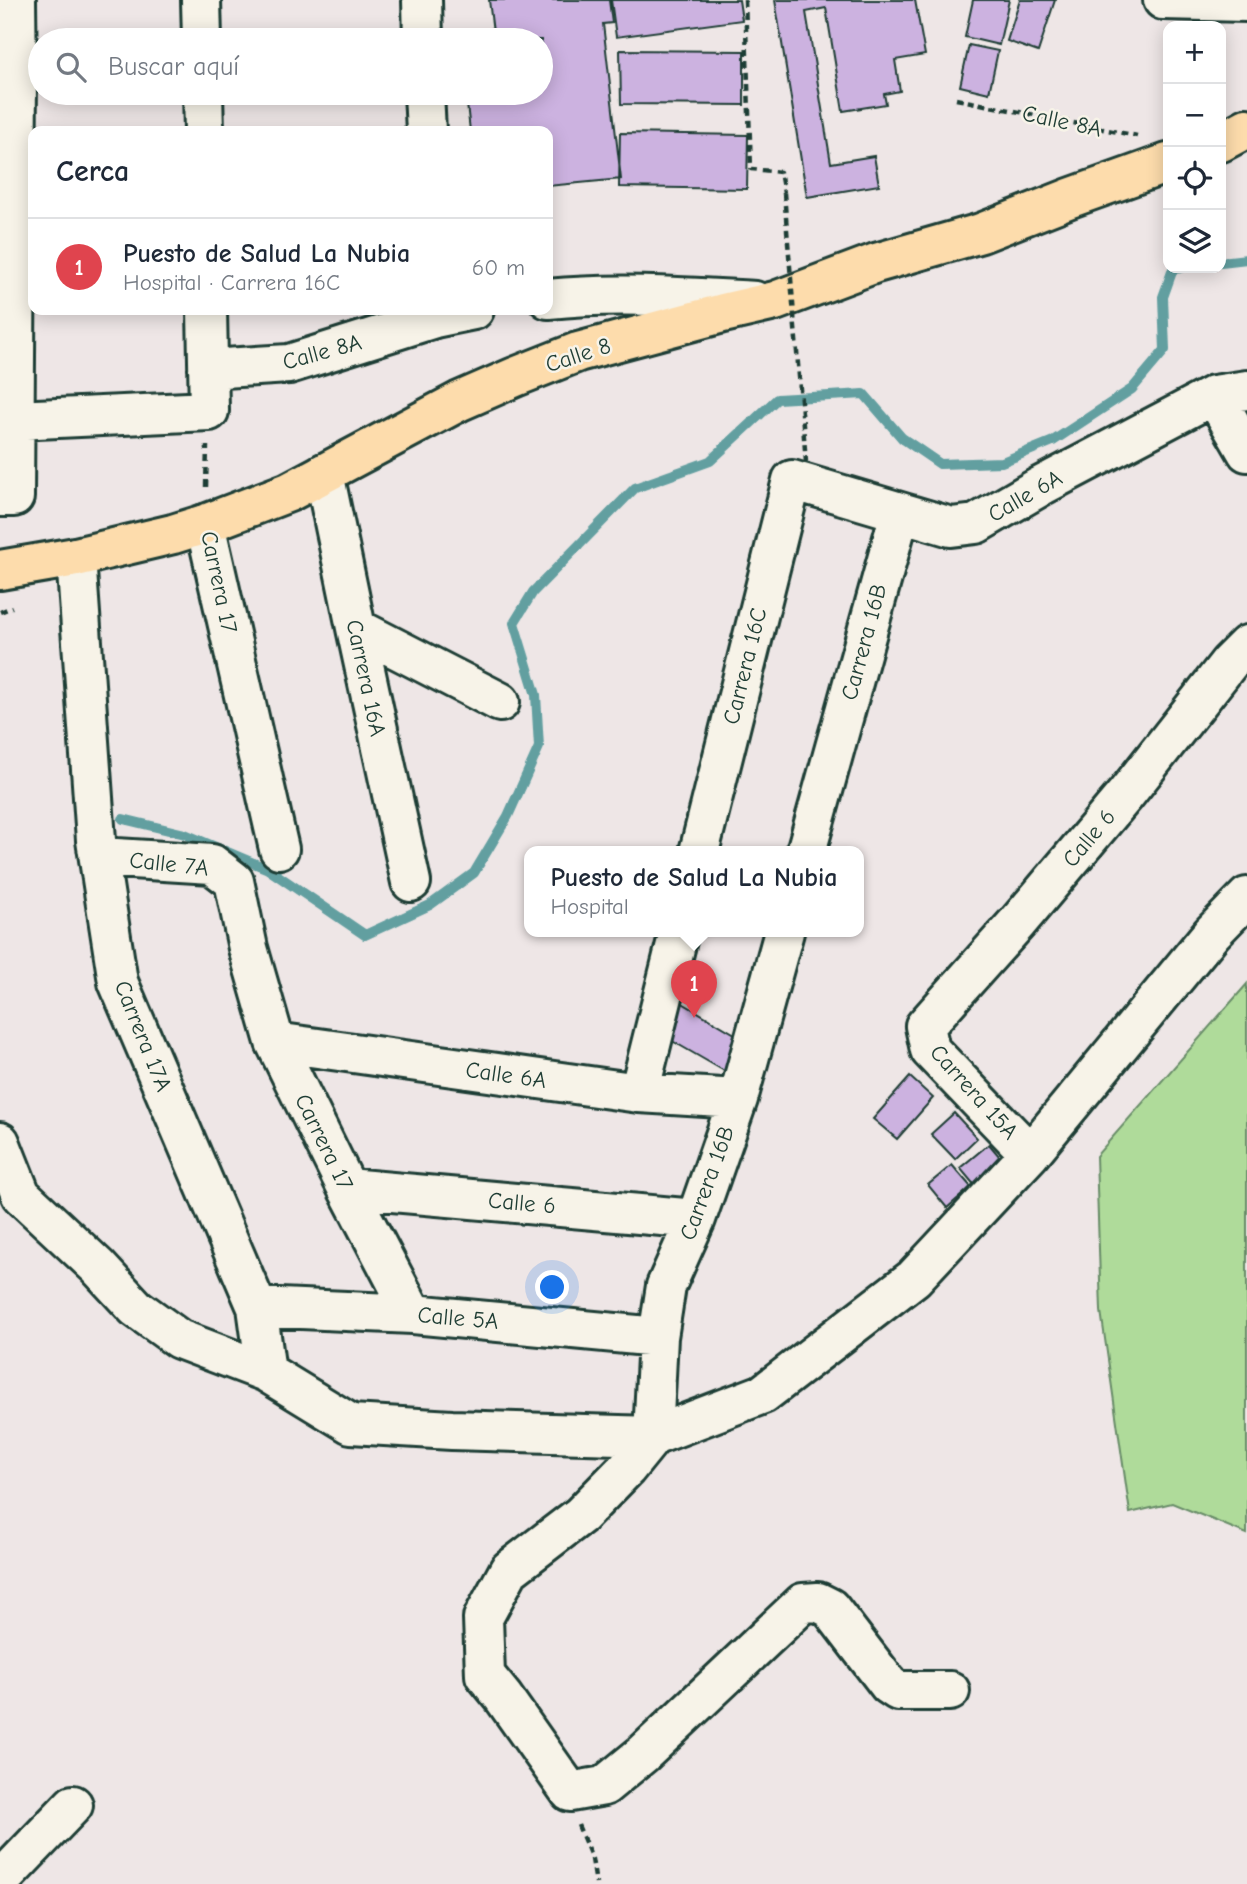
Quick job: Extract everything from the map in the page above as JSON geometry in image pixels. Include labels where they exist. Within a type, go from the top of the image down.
[{"type":"main road","points":[[1226,139],[1247,128]]},
{"type":"main road","name":"Calle 8","points":[[0,570],[76,557],[205,524],[289,492],[460,401],[578,352],[775,301],[876,263],[981,233],[1163,165]]},
{"type":"street","points":[[7,497],[15,420],[19,78],[16,0]]},
{"type":"street","points":[[201,0],[202,28]]},
{"type":"street","points":[[422,0],[423,28]]},
{"type":"street","points":[[1163,0],[1247,2]]},
{"type":"street","points":[[203,105],[204,126]]},
{"type":"street","points":[[425,105],[426,126]]},
{"type":"street","points":[[553,298],[644,295],[775,301]]},
{"type":"street","points":[[15,420],[209,411],[207,315]]},
{"type":"street","name":"Calle 8A","points":[[208,369],[289,365],[432,315]]},
{"type":"street","points":[[1230,392],[1247,452]]},
{"type":"street","name":"Calle 6A","points":[[799,471],[900,513],[951,527],[976,524],[1041,486],[1230,392]]},
{"type":"street","name":"Carrera 16C","points":[[701,846],[799,471]]},
{"type":"street","name":"Carrera 16A","points":[[324,473],[411,882]]},
{"type":"street","name":"Carrera 16B","points":[[808,846],[900,513]]},
{"type":"street","name":"Carrera 17","points":[[205,524],[279,849]]},
{"type":"street","name":"Carrera 17A","points":[[76,557],[98,848],[118,982],[257,1307],[266,1372]]},
{"type":"street","points":[[356,628],[500,702]]},
{"type":"street","name":"Calle 6","points":[[925,1026],[1018,922],[1126,794],[1229,663],[1247,645]]},
{"type":"street","name":"Calle 7A","points":[[98,848],[212,864],[234,881]]},
{"type":"street","name":"Carrera 17","points":[[234,881],[248,948],[275,1042],[412,1314]]},
{"type":"street","points":[[0,1142],[10,1201],[99,1267],[136,1308],[179,1339],[266,1372],[351,1424],[465,1431],[653,1436],[763,1394],[914,1278],[1030,1154],[1212,933],[1247,897]]},
{"type":"street","points":[[639,1093],[678,937]]},
{"type":"street","name":"Carrera 16B","points":[[653,1436],[658,1337],[666,1286],[696,1219],[738,1100],[783,937]]},
{"type":"street","name":"Carrera 15A","points":[[925,1026],[930,1050],[1030,1154]]},
{"type":"street","name":"Calle 6A","points":[[275,1042],[639,1093],[738,1100]]},
{"type":"street","name":"Calle 6","points":[[347,1188],[696,1219]]},
{"type":"street","name":"Calle 5A","points":[[257,1307],[412,1314],[658,1337]]},
{"type":"street","points":[[653,1436],[581,1516],[509,1570],[483,1618],[485,1675],[570,1792],[604,1786],[643,1754],[803,1603],[818,1602],[830,1608],[889,1685],[898,1691],[950,1691]]},
{"type":"street","points":[[0,1881],[73,1805]]},
{"type":"path","points":[[745,0],[751,169],[780,172],[784,193],[799,471]]},
{"type":"path","name":"Calle 8A","points":[[956,99],[1142,137]]},
{"type":"path","name":"Carrera 17","points":[[205,524],[209,411]]},
{"type":"path","points":[[570,1792],[580,1831],[592,1859],[596,1884]]},
{"type":"green space","points":[[1247,984],[1247,1534],[1172,1503],[1130,1513],[1101,1311],[1096,1156]]},
{"type":"building","points":[[489,0],[609,0],[612,23],[603,24],[621,179],[553,186],[553,126],[469,126],[467,105],[553,105],[553,28],[492,28]]},
{"type":"building","points":[[611,0],[739,0],[742,20],[616,37]]},
{"type":"building","points":[[775,0],[915,0],[925,55],[895,60],[900,91],[884,94],[886,104],[843,111],[826,8],[806,12],[831,163],[874,156],[879,185],[807,197]]},
{"type":"building","points":[[973,0],[1009,0],[999,45],[965,37]]},
{"type":"building","points":[[1020,0],[1055,0],[1038,52],[1007,41]]},
{"type":"building","points":[[969,45],[998,51],[989,93],[960,86]]},
{"type":"building","points":[[620,50],[744,51],[744,105],[621,104]]},
{"type":"building","points":[[620,133],[748,135],[747,189],[619,187]]},
{"type":"building","points":[[674,998],[745,1040],[726,1072],[655,1031]]},
{"type":"building","points":[[910,1077],[933,1098],[897,1139],[873,1119]]},
{"type":"building","points":[[954,1113],[977,1138],[955,1159],[931,1134]]},
{"type":"building","points":[[989,1144],[1005,1163],[976,1187],[960,1168]]},
{"type":"building","points":[[952,1165],[971,1187],[947,1208],[928,1185]]},
{"type":"waterway","points":[[1226,261],[1247,259]]},
{"type":"waterway","points":[[123,819],[185,834],[268,869],[365,935],[430,905],[474,873],[508,816],[539,747],[536,695],[514,623],[533,592],[635,488],[710,461],[777,399],[864,394],[902,438],[940,464],[1002,462],[1053,441],[1132,389],[1165,350],[1163,297],[1172,273]]},
{"type":"place","name":"Puesto de Salud La Nubia","points":[[694,1018]]}]
